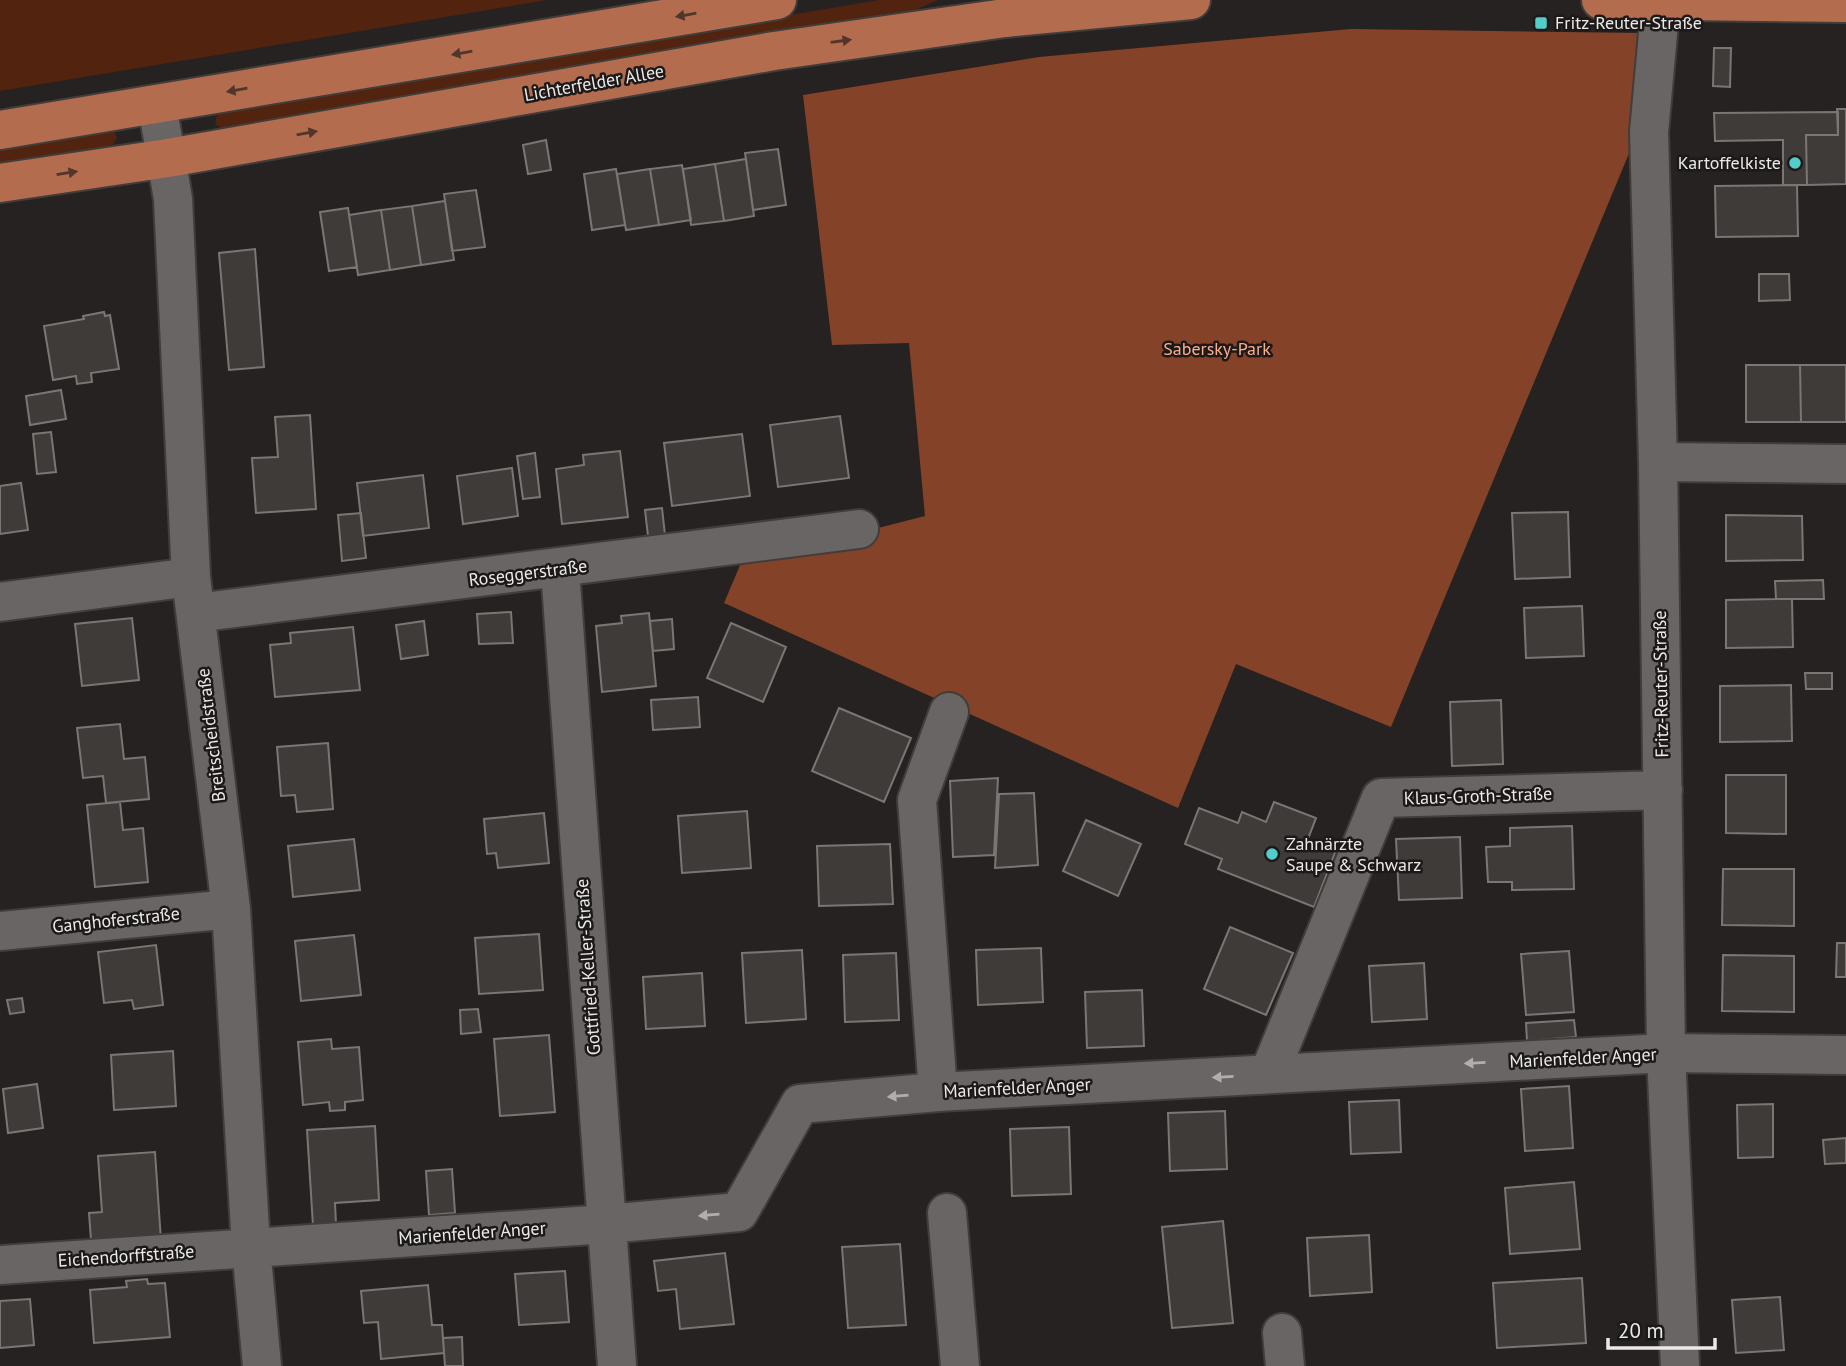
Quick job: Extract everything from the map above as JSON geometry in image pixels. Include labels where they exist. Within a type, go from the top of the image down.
[{"type":"main road","points":[[0,130],[777,0]]},
{"type":"main road","name":"Lichterfelder Allee","points":[[0,183],[168,158],[1003,9],[1191,0]]},
{"type":"main road","points":[[1601,0],[1846,3]]},
{"type":"street","name":"Fritz-Reuter-Straße","points":[[1660,2],[1649,132],[1658,462],[1665,1053],[1680,1366]]},
{"type":"street","name":"Breitscheidstraße","points":[[157,104],[173,199],[194,595],[231,908],[251,1247],[262,1366]]},
{"type":"street","points":[[1658,462],[1846,464]]},
{"type":"street","name":"Roseggerstraße","points":[[0,602],[194,595],[560,569],[859,529]]},
{"type":"street","name":"Gottfried-Keller-Straße","points":[[560,569],[617,1366]]},
{"type":"street","points":[[938,1093],[917,800],[949,712]]},
{"type":"street","name":"Klaus-Groth-Straße","points":[[1269,1074],[1381,798],[1663,790]]},
{"type":"street","name":"Ganghoferstraße","points":[[0,931],[231,908]]},
{"type":"street","name":"Marienfelder Anger","points":[[251,1247],[607,1224],[739,1212],[800,1104],[938,1093],[1665,1053],[1846,1055]]},
{"type":"street","points":[[947,1213],[960,1366]]},
{"type":"street","name":"Eichendorffstraße","points":[[0,1265],[251,1247]]},
{"type":"shaded area","points":[[0,0],[547,0],[0,91]]},
{"type":"shaded area","points":[[879,0],[938,0],[913,11],[224,129],[215,124],[217,115],[222,111]]},
{"type":"shaded area","points":[[112,125],[117,138],[113,145],[0,165],[0,141]]},
{"type":"green space","name":"Sabersky-Park","points":[[1351,29],[1641,33],[1642,122],[1391,727],[1236,664],[1178,808],[724,603],[741,563],[925,516],[909,343],[832,345],[803,95],[1039,57]]},
{"type":"building","points":[[1714,48],[1731,48],[1730,87],[1713,86]]},
{"type":"building","points":[[1837,109],[1846,109],[1846,184],[1807,185],[1806,135],[1838,135]]},
{"type":"building","name":"Kartoffelkiste","points":[[1838,112],[1838,135],[1806,135],[1807,185],[1783,185],[1783,140],[1715,141],[1714,113]]},
{"type":"building","points":[[546,140],[551,170],[528,174],[523,145]]},
{"type":"building","points":[[778,149],[786,205],[753,210],[745,153]]},
{"type":"building","points":[[746,159],[754,216],[724,221],[715,164]]},
{"type":"building","points":[[715,164],[724,221],[691,225],[683,169]]},
{"type":"building","points":[[682,165],[691,220],[659,225],[650,169]]},
{"type":"building","points":[[616,169],[625,225],[592,230],[584,174]]},
{"type":"building","points":[[650,169],[659,225],[626,230],[617,174]]},
{"type":"building","points":[[1797,185],[1798,236],[1716,237],[1715,186]]},
{"type":"building","points":[[476,190],[485,247],[452,251],[444,194]]},
{"type":"building","points":[[445,201],[454,260],[421,265],[412,206]]},
{"type":"building","points":[[412,206],[421,265],[390,270],[381,210]]},
{"type":"building","points":[[348,208],[357,267],[329,271],[320,212]]},
{"type":"building","points":[[381,210],[390,270],[358,275],[349,215]]},
{"type":"building","points":[[255,249],[264,367],[229,370],[219,253]]},
{"type":"building","points":[[1759,274],[1789,274],[1790,300],[1759,301]]},
{"type":"building","points":[[104,312],[105,316],[110,315],[119,369],[91,373],[92,382],[77,384],[76,376],[53,380],[44,326],[84,319],[83,316]]},
{"type":"building","points":[[1746,365],[1800,365],[1801,422],[1746,422]]},
{"type":"building","points":[[1800,365],[1846,365],[1846,422],[1801,422]]},
{"type":"building","points":[[61,390],[66,419],[30,425],[26,396]]},
{"type":"building","points":[[310,415],[316,509],[256,513],[252,458],[278,457],[275,417]]},
{"type":"building","points":[[840,416],[849,478],[778,487],[770,425]]},
{"type":"building","points":[[51,432],[56,472],[37,474],[33,434]]},
{"type":"building","points":[[742,434],[750,496],[672,506],[664,443]]},
{"type":"building","points":[[620,451],[628,517],[562,524],[556,469],[584,465],[583,455]]},
{"type":"building","points":[[535,453],[540,497],[523,499],[517,456]]},
{"type":"building","points":[[512,468],[518,516],[463,524],[457,476]]},
{"type":"building","points":[[423,475],[429,528],[363,536],[357,483]]},
{"type":"building","points":[[21,483],[28,530],[0,534],[0,486]]},
{"type":"building","points":[[662,508],[665,535],[648,536],[645,510]]},
{"type":"building","points":[[1568,512],[1570,577],[1515,579],[1512,513]]},
{"type":"building","points":[[361,513],[366,558],[342,561],[338,515]]},
{"type":"building","points":[[1726,515],[1802,516],[1803,560],[1726,561]]},
{"type":"building","points":[[1823,580],[1824,599],[1776,599],[1775,581]]},
{"type":"building","points":[[1792,599],[1793,647],[1726,648],[1726,600]]},
{"type":"building","points":[[1582,606],[1584,656],[1526,658],[1524,608]]},
{"type":"building","points":[[511,612],[513,643],[479,644],[477,614]]},
{"type":"building","points":[[649,613],[656,686],[602,692],[596,626],[622,623],[621,616]]},
{"type":"building","points":[[132,618],[139,680],[82,686],[75,624]]},
{"type":"building","points":[[672,619],[674,649],[653,651],[650,621]]},
{"type":"building","points":[[424,621],[428,655],[401,659],[396,625]]},
{"type":"building","points":[[731,623],[786,647],[763,702],[707,678]]},
{"type":"building","points":[[353,627],[360,690],[275,697],[270,645],[291,643],[290,633]]},
{"type":"building","points":[[1805,673],[1832,673],[1832,689],[1806,689]]},
{"type":"building","points":[[1791,685],[1792,741],[1720,742],[1720,686]]},
{"type":"building","points":[[698,697],[700,727],[653,730],[651,700]]},
{"type":"building","points":[[1501,700],[1503,764],[1452,766],[1450,702]]},
{"type":"building","points":[[839,708],[911,738],[884,802],[812,771]]},
{"type":"building","points":[[120,724],[124,759],[145,757],[149,799],[106,803],[103,776],[83,778],[77,728]]},
{"type":"building","points":[[328,743],[333,809],[297,812],[295,795],[281,796],[277,747]]},
{"type":"building","points":[[1726,775],[1786,775],[1786,834],[1726,833]]},
{"type":"building","points":[[998,778],[994,855],[953,857],[950,781]]},
{"type":"building","points":[[1034,793],[1038,865],[995,868],[999,794]]},
{"type":"building","points":[[120,802],[123,830],[143,828],[148,882],[95,887],[87,805]]},
{"type":"building","name":"Zahnärzte Saupe & Schwarz","points":[[1274,802],[1316,818],[1308,839],[1336,850],[1314,907],[1218,869],[1222,859],[1185,844],[1199,808],[1238,823],[1242,812],[1266,822]]},
{"type":"building","points":[[747,811],[751,868],[682,873],[678,816]]},
{"type":"building","points":[[544,813],[549,863],[498,868],[496,853],[487,854],[484,819]]},
{"type":"building","points":[[1086,820],[1141,844],[1118,896],[1063,871]]},
{"type":"building","points":[[1572,826],[1574,889],[1512,890],[1512,882],[1488,882],[1486,847],[1510,846],[1510,828]]},
{"type":"building","points":[[1460,837],[1462,898],[1399,900],[1396,839]]},
{"type":"building","points":[[354,839],[360,890],[293,897],[288,846]]},
{"type":"building","points":[[890,844],[893,904],[819,906],[817,846]]},
{"type":"building","points":[[1723,869],[1794,869],[1794,926],[1722,925]]},
{"type":"building","points":[[1230,927],[1293,953],[1266,1015],[1204,989]]},
{"type":"building","points":[[539,934],[543,990],[479,994],[475,938]]},
{"type":"building","points":[[354,935],[361,995],[301,1001],[295,941]]},
{"type":"building","points":[[1837,943],[1846,943],[1846,977],[1836,977]]},
{"type":"building","points":[[156,945],[163,1005],[134,1009],[132,1000],[104,1003],[98,952]]},
{"type":"building","points":[[1041,948],[1043,1002],[978,1005],[976,950]]},
{"type":"building","points":[[802,950],[806,1019],[746,1023],[742,953]]},
{"type":"building","points":[[1569,951],[1574,1012],[1526,1015],[1521,954]]},
{"type":"building","points":[[896,953],[899,1020],[845,1022],[843,955]]},
{"type":"building","points":[[1723,955],[1794,956],[1794,1012],[1722,1011]]},
{"type":"building","points":[[1424,963],[1427,1019],[1372,1022],[1369,966]]},
{"type":"building","points":[[702,973],[705,1026],[646,1029],[643,977]]},
{"type":"building","points":[[1142,990],[1144,1046],[1087,1048],[1085,992]]},
{"type":"building","points":[[22,998],[24,1012],[10,1014],[7,1000]]},
{"type":"building","points":[[478,1009],[481,1032],[461,1034],[460,1010]]},
{"type":"building","points":[[1574,1020],[1576,1037],[1527,1041],[1526,1023]]},
{"type":"building","points":[[549,1035],[555,1112],[500,1116],[494,1039]]},
{"type":"building","points":[[331,1039],[332,1049],[359,1047],[363,1100],[345,1102],[345,1110],[330,1111],[329,1102],[303,1105],[298,1042]]},
{"type":"building","points":[[173,1051],[176,1106],[114,1110],[111,1055]]},
{"type":"building","points":[[37,1084],[43,1128],[8,1133],[3,1089]]},
{"type":"building","points":[[1569,1086],[1573,1148],[1525,1151],[1521,1089]]},
{"type":"building","points":[[1399,1100],[1401,1152],[1351,1154],[1349,1102]]},
{"type":"building","points":[[1773,1104],[1773,1157],[1738,1158],[1737,1105]]},
{"type":"building","points":[[1225,1111],[1227,1169],[1170,1171],[1168,1113]]},
{"type":"building","points":[[375,1126],[379,1200],[335,1203],[336,1224],[313,1226],[307,1130]]},
{"type":"building","points":[[1069,1127],[1071,1194],[1012,1196],[1010,1129]]},
{"type":"building","points":[[1846,1138],[1846,1163],[1825,1164],[1823,1140]]},
{"type":"building","points":[[155,1152],[161,1241],[91,1240],[89,1213],[102,1212],[98,1156]]},
{"type":"building","points":[[452,1169],[455,1213],[429,1215],[426,1171]]},
{"type":"building","points":[[1574,1182],[1580,1249],[1510,1254],[1505,1188]]},
{"type":"building","points":[[1223,1221],[1233,1323],[1172,1328],[1162,1227]]},
{"type":"building","points":[[1369,1235],[1372,1292],[1310,1296],[1307,1238]]},
{"type":"building","points":[[900,1244],[906,1325],[848,1328],[842,1247]]},
{"type":"building","points":[[725,1253],[734,1324],[680,1329],[676,1289],[658,1291],[654,1261]]},
{"type":"building","points":[[565,1271],[569,1322],[519,1325],[515,1274]]},
{"type":"building","points":[[1582,1278],[1586,1343],[1497,1348],[1493,1283]]},
{"type":"building","points":[[147,1279],[148,1284],[165,1283],[170,1337],[94,1343],[90,1290],[127,1287],[126,1281]]},
{"type":"building","points":[[428,1285],[432,1325],[442,1325],[444,1353],[381,1359],[378,1322],[364,1323],[361,1291]]},
{"type":"building","points":[[1780,1297],[1784,1350],[1736,1353],[1732,1300]]},
{"type":"building","points":[[30,1299],[34,1345],[0,1348],[0,1301]]},
{"type":"building","points":[[462,1337],[463,1366],[445,1366],[443,1338]]},
{"type":"place","name":"Fritz-Reuter-Straße","points":[[1541,23]]},
{"type":"place","name":"Kartoffelkiste","points":[[1795,163]]},
{"type":"place","name":"Zahnärzte Saupe & Schwarz","points":[[1272,854]]}]
